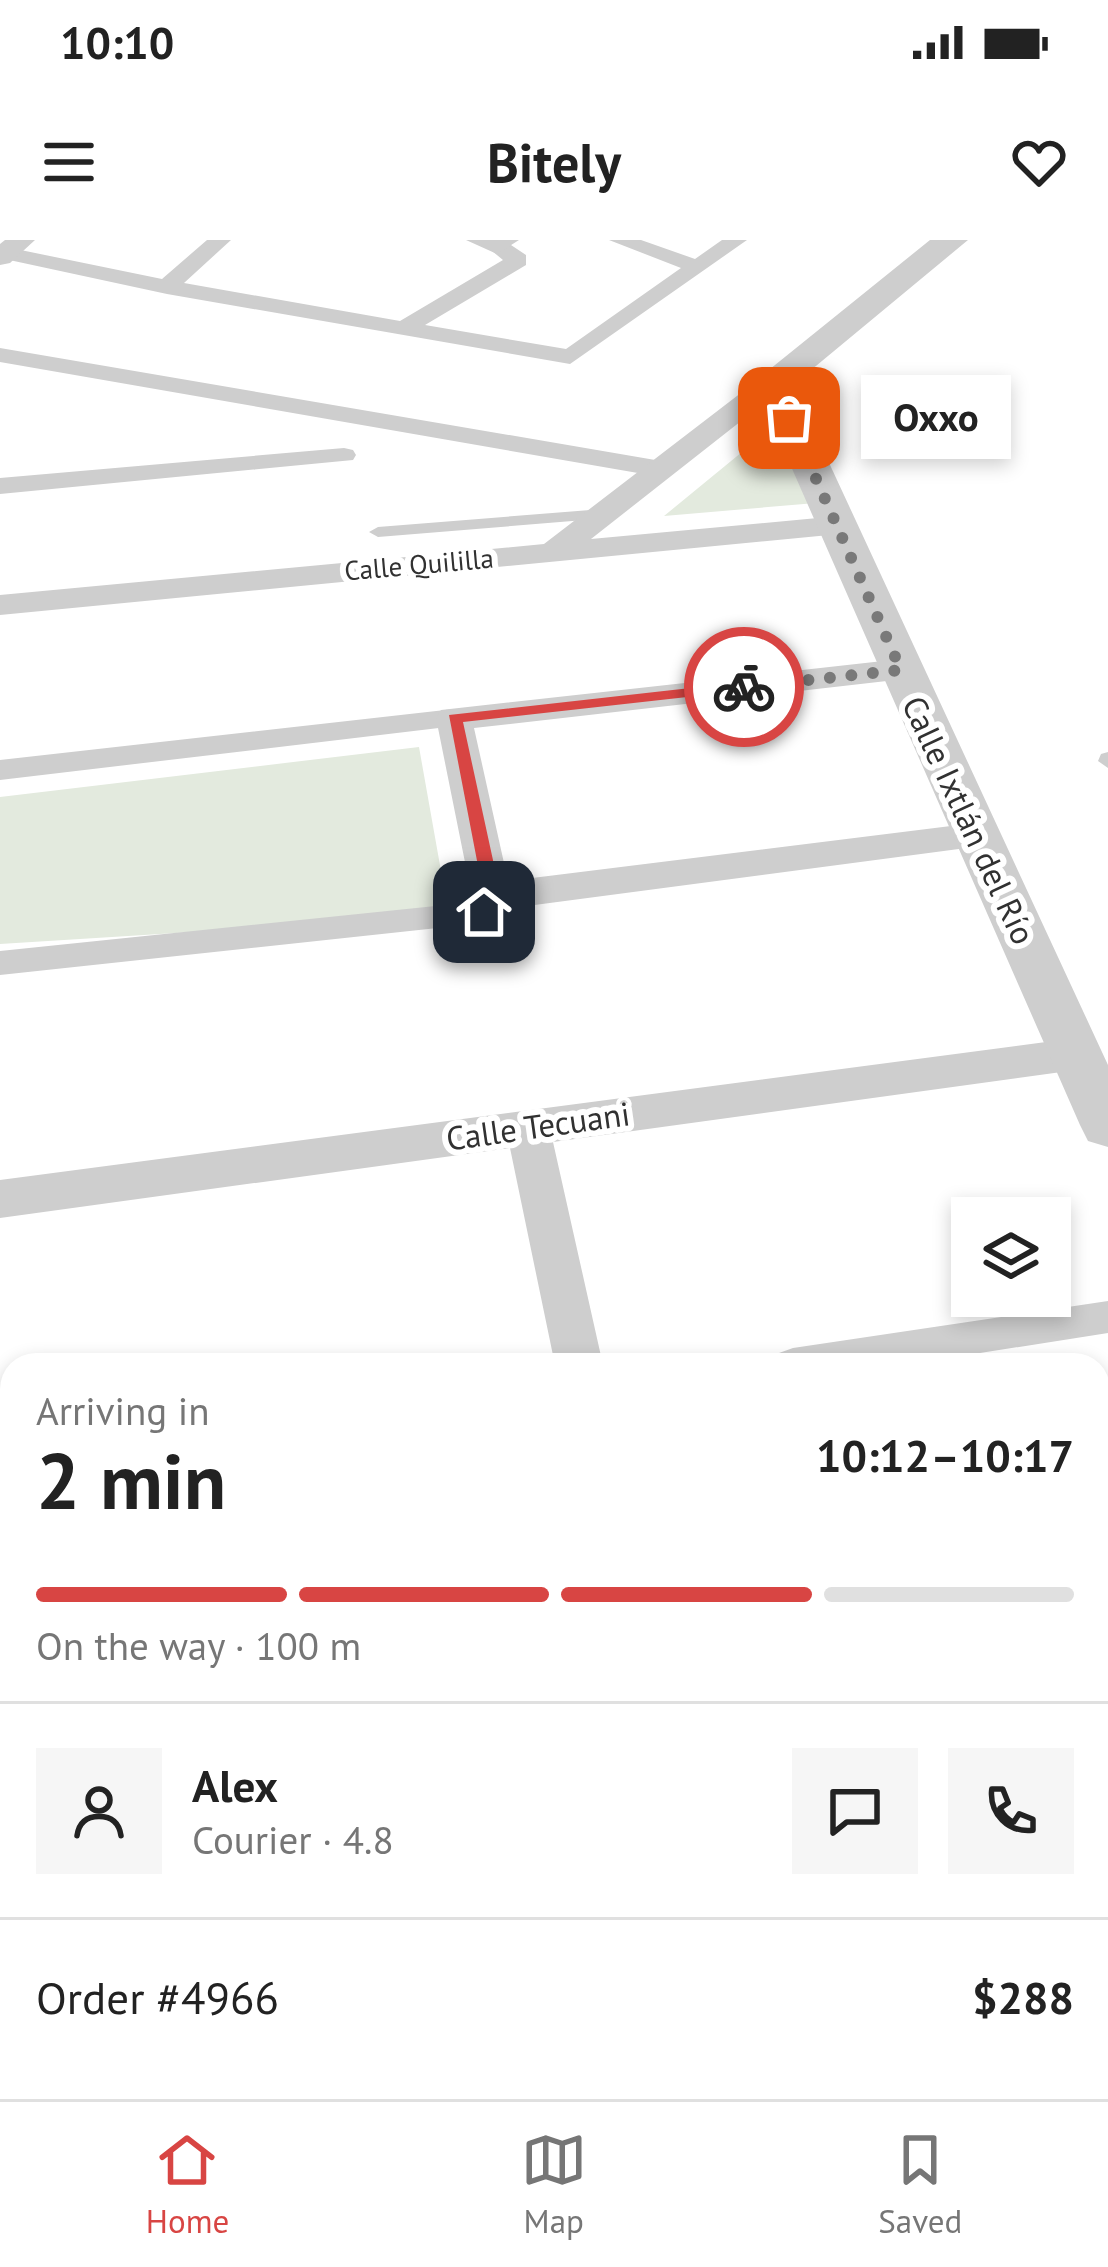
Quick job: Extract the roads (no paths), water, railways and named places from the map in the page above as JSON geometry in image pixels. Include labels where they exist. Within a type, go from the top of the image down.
[{"type":"street","points":[[167,287],[220,240]]},
{"type":"street","points":[[620,240],[698,266]]},
{"type":"street","points":[[9,250],[167,287],[570,357],[736,240]]},
{"type":"street","points":[[553,553],[951,240]]},
{"type":"street","points":[[404,328],[518,260],[494,242]]},
{"type":"street","points":[[0,355],[662,469]]},
{"type":"street","name":"Calle Ixtlán del Río","points":[[773,382],[1108,1125]]},
{"type":"street","points":[[0,486],[344,455]]},
{"type":"street","name":"Calle Quililla","points":[[0,604],[838,526]]},
{"type":"street","points":[[0,770],[901,670]]},
{"type":"street","points":[[454,718],[488,904]]},
{"type":"street","points":[[0,963],[488,904],[975,836]]},
{"type":"street","name":"Calle Tecuani","points":[[0,1199],[1076,1054]]},
{"type":"street","points":[[528,1127],[576,1353]]},
{"type":"street","points":[[872,1353],[1108,1317]]},
{"type":"lane","points":[[378,532],[603,514]]},
{"type":"place","name":"Oxxo","points":[[789,418]]}]
